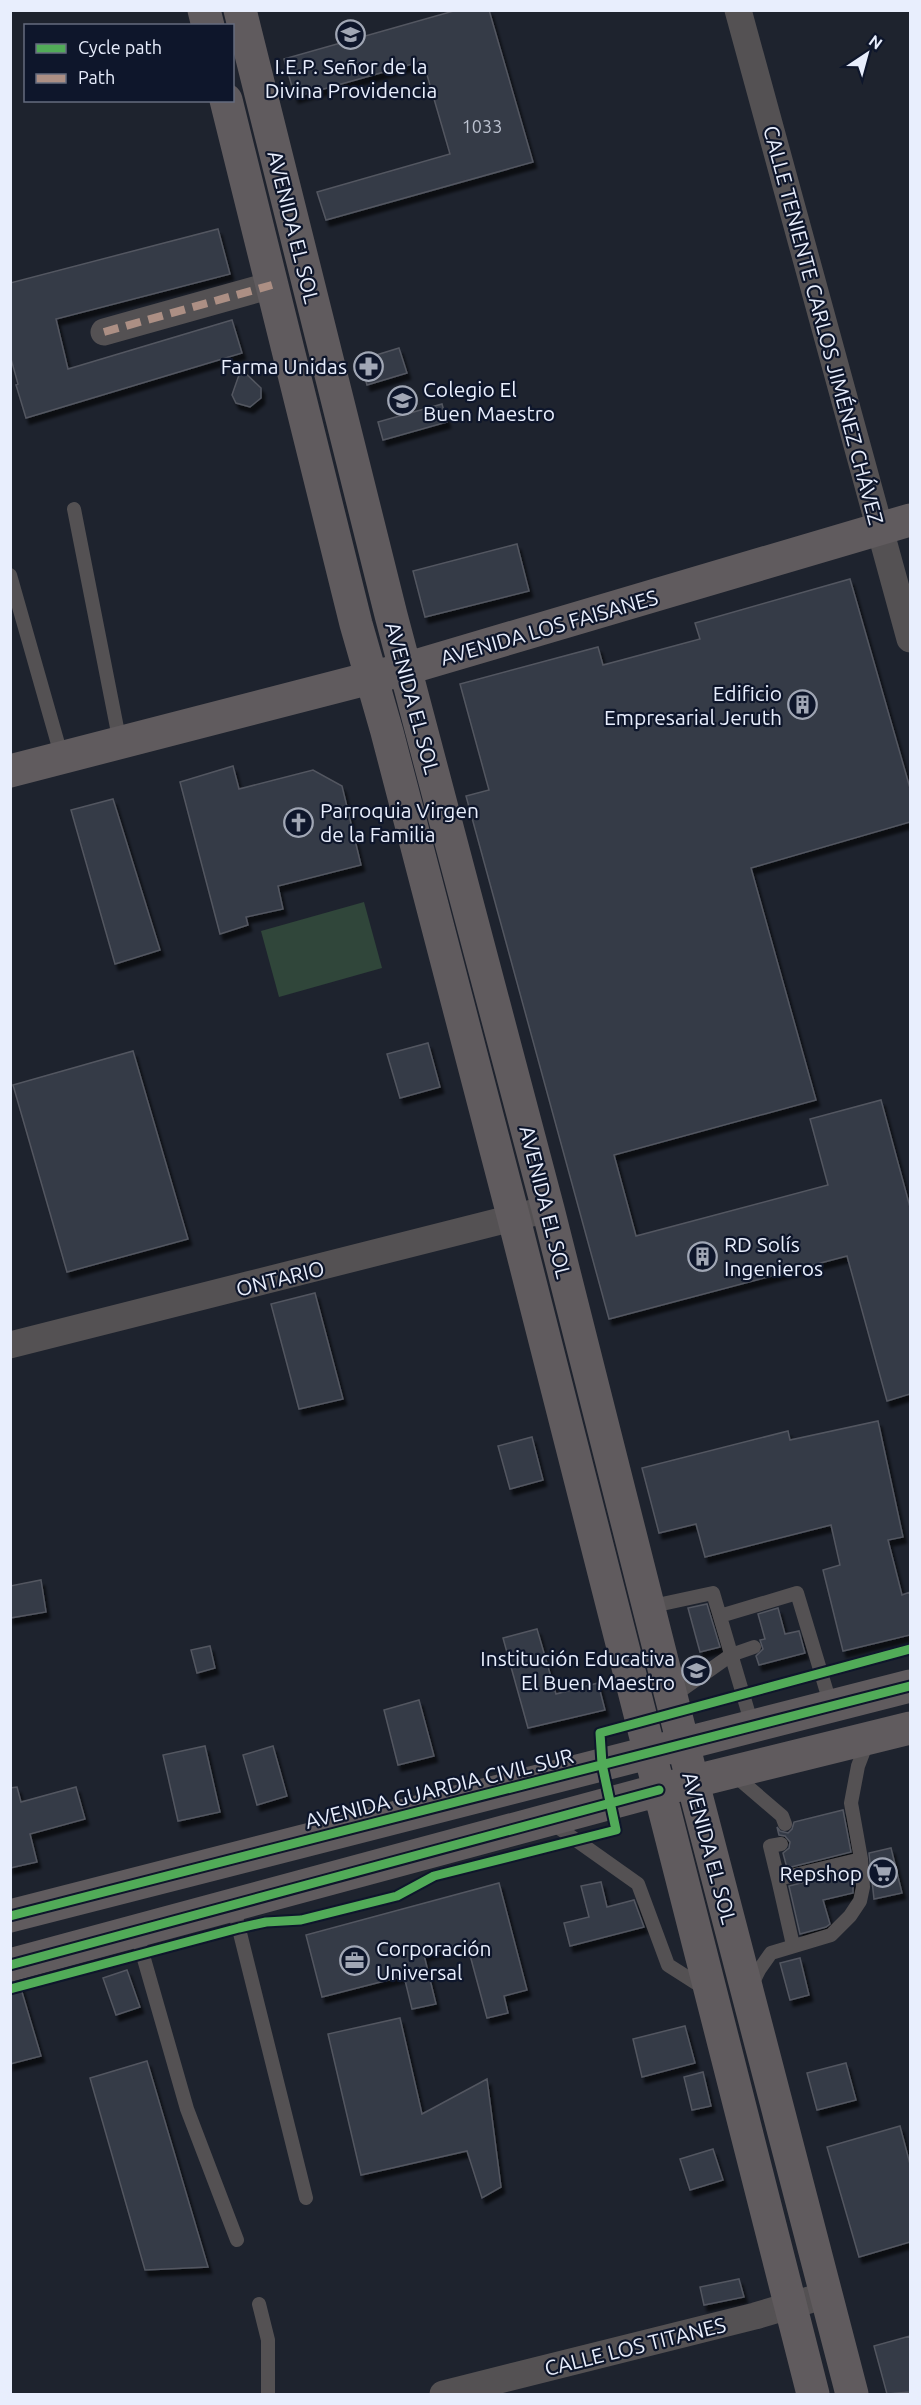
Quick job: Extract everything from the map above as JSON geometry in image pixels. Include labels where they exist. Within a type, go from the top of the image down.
[{"type":"main road","name":"AVENIDA EL SOL","points":[[240,10],[405,669],[548,1209],[671,1698],[852,2394]]},
{"type":"main road","name":"AVENIDA EL SOL","points":[[226,102],[813,2394]]},
{"type":"main road","name":"AVENIDA LOS FAISANES","points":[[10,771],[405,669],[910,520]]},
{"type":"main road","points":[[606,1587],[645,1594]]},
{"type":"main road","name":"AVENIDA GUARDIA CIVIL SUR","points":[[10,1916],[910,1686]]},
{"type":"main road","points":[[10,1965],[659,1790],[910,1728]]},
{"type":"street","name":"CALLE TENIENTE CARLOS JIMÉNEZ CHÁVEZ","points":[[738,10],[910,639]]},
{"type":"street","points":[[104,332],[272,285]]},
{"type":"street","name":"ONTARIO","points":[[10,1345],[548,1209]]},
{"type":"street","name":"CALLE LOS TITANES","points":[[448,2394],[755,2316],[826,2295]]},
{"type":"lane","points":[[74,509],[120,743]]},
{"type":"lane","points":[[10,575],[14,604],[62,758]]},
{"type":"lane","points":[[645,1594],[713,1593],[752,1725]]},
{"type":"lane","points":[[720,1616],[797,1593],[804,1633],[831,1706]]},
{"type":"lane","points":[[671,1698],[731,1655],[754,1647]]},
{"type":"lane","points":[[748,1994],[759,1970],[771,1953],[831,1935],[850,1916],[860,1901],[863,1887],[861,1859],[851,1803],[858,1766],[869,1738]]},
{"type":"lane","points":[[732,1773],[782,1816],[785,1824]]},
{"type":"lane","points":[[548,1820],[638,1884],[668,1965],[711,1993]]},
{"type":"lane","points":[[781,1844],[770,1846],[793,1945]]},
{"type":"lane","points":[[778,1879],[861,1859]]},
{"type":"lane","points":[[233,1905],[306,2198]]},
{"type":"lane","points":[[136,1931],[187,2109],[237,2240]]},
{"type":"lane","points":[[259,2304],[268,2340],[268,2394]]},
{"type":"green space","points":[[364,902],[382,968],[279,997],[261,931]]},
{"type":"building","points":[[457,10],[489,10],[533,162],[326,220],[317,192],[450,154],[423,61],[295,97],[284,59]]},
{"type":"building","points":[[218,229],[230,274],[56,319],[68,369],[232,320],[242,353],[26,418],[10,355],[10,283]]},
{"type":"building","points":[[399,348],[407,373],[367,385],[360,360]]},
{"type":"building","points":[[241,369],[261,388],[261,398],[250,407],[236,403],[232,395]]},
{"type":"building","points":[[442,404],[447,422],[383,440],[378,422]]},
{"type":"building","points":[[517,544],[529,591],[425,617],[413,571]]},
{"type":"building","points":[[850,579],[910,788],[910,822],[751,868],[816,1100],[614,1155],[636,1236],[828,1185],[810,1119],[881,1100],[910,1207],[910,1394],[887,1401],[847,1256],[609,1319],[466,796],[489,790],[460,684],[598,647],[603,665],[700,639],[695,623]]},
{"type":"building","points":[[233,766],[239,789],[313,770],[342,786],[361,865],[278,886],[283,909],[246,917],[248,925],[220,934],[180,782]]},
{"type":"building","points":[[113,799],[160,950],[115,964],[71,810]]},
{"type":"building","points":[[428,1043],[440,1087],[400,1098],[387,1054]]},
{"type":"building","points":[[133,1051],[188,1239],[67,1272],[13,1085]]},
{"type":"building","points":[[315,1293],[343,1399],[299,1409],[271,1304]]},
{"type":"building","points":[[878,1421],[903,1537],[888,1540],[902,1595],[910,1592],[910,1635],[843,1651],[823,1570],[840,1565],[831,1525],[705,1557],[696,1524],[659,1533],[642,1468],[788,1431],[790,1440]]},
{"type":"building","points":[[532,1437],[543,1480],[510,1489],[498,1446]]},
{"type":"building","points":[[41,1580],[46,1612],[10,1618],[10,1586]]},
{"type":"building","points":[[707,1604],[720,1647],[700,1652],[688,1608]]},
{"type":"building","points":[[778,1608],[785,1634],[799,1631],[805,1653],[759,1665],[756,1656],[763,1649],[760,1640],[765,1639],[758,1614]]},
{"type":"building","points":[[537,1629],[556,1694],[598,1683],[605,1710],[528,1728],[503,1638]]},
{"type":"building","points":[[210,1646],[215,1668],[197,1673],[191,1650]]},
{"type":"building","points":[[419,1700],[434,1756],[398,1765],[384,1710]]},
{"type":"building","points":[[205,1746],[220,1812],[178,1821],[163,1755]]},
{"type":"building","points":[[273,1746],[287,1796],[257,1805],[243,1755]]},
{"type":"building","points":[[17,1787],[21,1802],[76,1787],[85,1819],[30,1834],[37,1862],[10,1868],[10,1788]]},
{"type":"building","points":[[843,1810],[851,1852],[787,1868],[783,1853],[789,1848],[790,1842],[785,1836],[779,1835],[777,1827],[780,1831],[788,1833],[794,1822]]},
{"type":"building","name":"Repshop","points":[[891,1848],[902,1893],[874,1899],[869,1853]]},
{"type":"building","points":[[853,1870],[853,1893],[823,1900],[830,1924],[800,1934],[789,1886]]},
{"type":"building","points":[[601,1882],[607,1907],[634,1900],[644,1927],[570,1946],[564,1923],[589,1917],[581,1886]]},
{"type":"building","points":[[499,1883],[527,1990],[504,1996],[508,2013],[487,2018],[467,1944],[424,1955],[436,2004],[412,2009],[404,1976],[322,1997],[306,1935]]},
{"type":"building","points":[[800,1958],[809,1995],[790,2000],[780,1963]]},
{"type":"building","points":[[127,1970],[140,2007],[116,2015],[103,1978]]},
{"type":"building","points":[[19,1982],[41,2056],[10,2064],[10,1983]]},
{"type":"building","points":[[400,2018],[422,2114],[487,2079],[501,2187],[482,2198],[467,2151],[361,2175],[328,2034]]},
{"type":"building","points":[[685,2026],[695,2063],[642,2077],[633,2039]]},
{"type":"building","points":[[147,2061],[208,2267],[145,2270],[90,2078]]},
{"type":"building","points":[[846,2063],[856,2100],[817,2110],[807,2073]]},
{"type":"building","points":[[703,2072],[711,2106],[692,2110],[684,2077]]},
{"type":"building","points":[[900,2126],[910,2164],[910,2242],[859,2257],[827,2147]]},
{"type":"building","points":[[713,2149],[723,2180],[690,2190],[680,2159]]},
{"type":"building","points":[[739,2279],[744,2297],[704,2305],[700,2287]]},
{"type":"building","points":[[910,2336],[910,2392],[887,2394],[874,2346]]},
{"type":"marked path","points":[[104,332],[272,285]]},
{"type":"cycle path","points":[[10,1989],[239,1928],[266,1922],[301,1920],[397,1896],[434,1876],[616,1830],[602,1764],[600,1733],[910,1649]]},
{"type":"cycle path","points":[[10,1916],[910,1686]]},
{"type":"cycle path","points":[[10,1965],[659,1790]]},
{"type":"place","name":"I.E.P. Señor de la Divina Providencia","points":[[351,35]]},
{"type":"place","name":"Farma Unidas","points":[[368,366]]},
{"type":"place","name":"Colegio El Buen Maestro","points":[[402,401]]},
{"type":"place","name":"Edificio Empresarial Jeruth","points":[[803,705]]},
{"type":"place","name":"Parroquia Virgen de la Familia","points":[[299,822]]},
{"type":"place","name":"RD Solís Ingenieros","points":[[703,1256]]},
{"type":"place","name":"Institución Educativa El Buen Maestro","points":[[696,1670]]},
{"type":"place","name":"Repshop","points":[[883,1873]]},
{"type":"place","name":"Corporación Universal","points":[[355,1960]]}]
